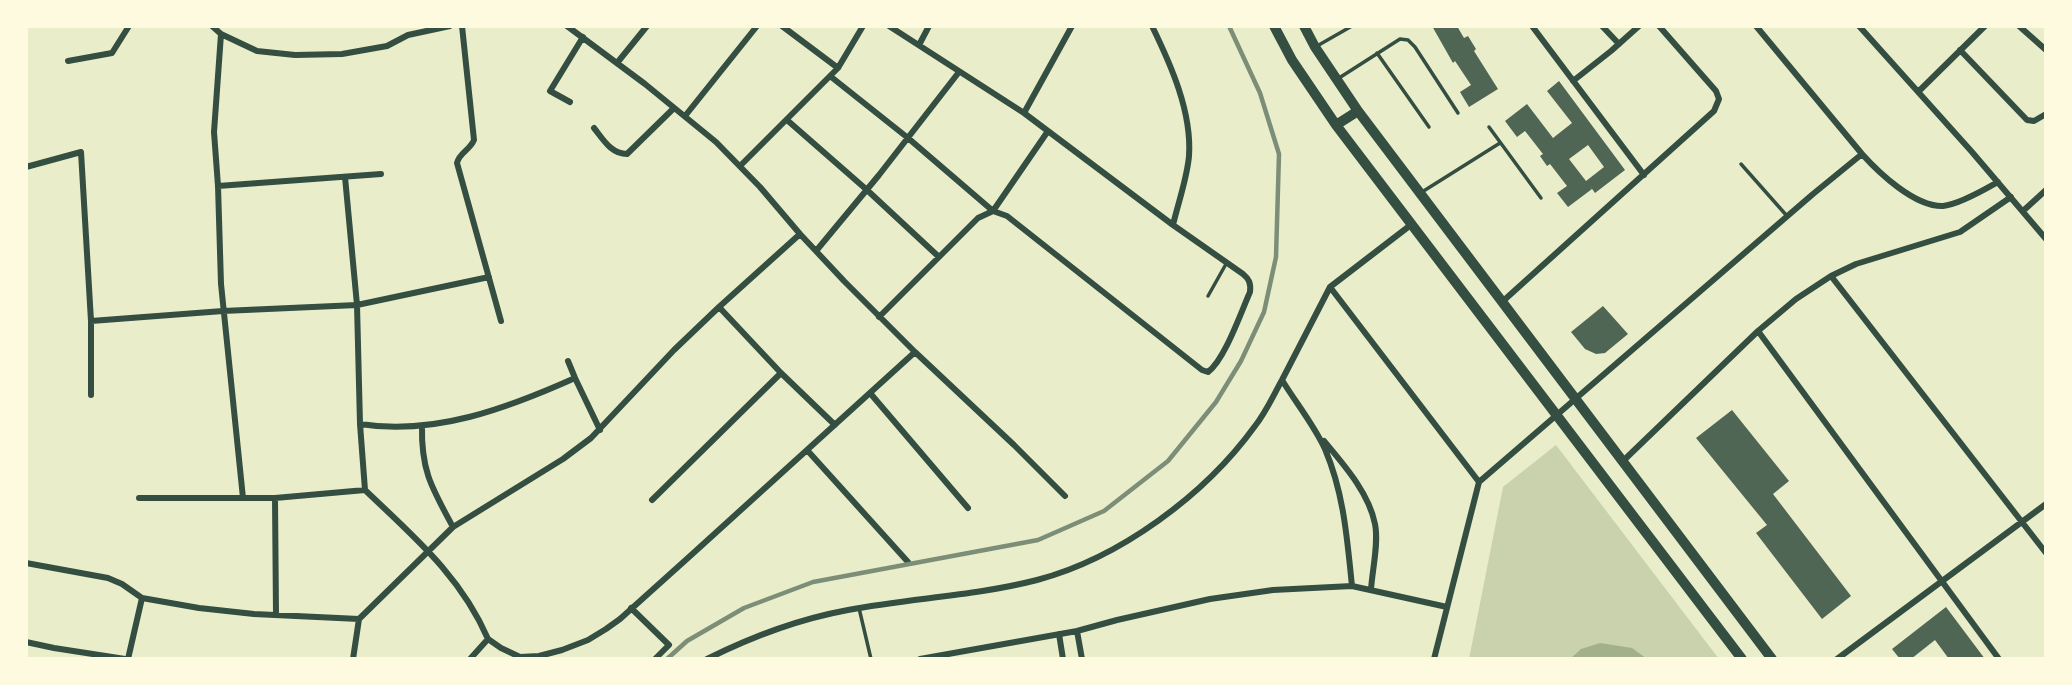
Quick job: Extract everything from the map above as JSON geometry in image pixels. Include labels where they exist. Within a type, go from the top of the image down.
[{"type":"main road","points":[[1274,26],[1292,60],[1336,125],[1742,659]]},
{"type":"main road","points":[[1304,26],[1357,111],[1772,659]]},
{"type":"main road","points":[[1336,125],[1357,111]]},
{"type":"street","points":[[68,61],[113,53],[130,26]]},
{"type":"street","points":[[212,26],[221,34],[257,51],[295,55],[342,54],[387,46],[408,35],[450,26]]},
{"type":"street","points":[[462,26],[474,140],[457,163],[501,321]]},
{"type":"street","points":[[567,26],[716,142],[879,317],[1065,496]]},
{"type":"street","points":[[617,63],[647,26]]},
{"type":"street","points":[[685,117],[757,26]]},
{"type":"street","points":[[782,26],[838,68]]},
{"type":"street","points":[[740,166],[838,68],[863,26]]},
{"type":"street","points":[[830,76],[993,211],[1007,216],[1134,318],[1208,372],[1226,346],[1250,292],[1249,279],[1024,114],[889,26]]},
{"type":"street","points":[[919,45],[929,26]]},
{"type":"street","points":[[1024,114],[1072,26]]},
{"type":"street","points":[[1152,26],[1176,83],[1187,127],[1189,157],[1173,225]]},
{"type":"street","points":[[1532,26],[1644,175]]},
{"type":"street","points":[[1602,26],[1619,44]]},
{"type":"street","points":[[1573,81],[1639,26]]},
{"type":"street","points":[[1502,302],[1714,111],[1719,99],[1716,91],[1659,26]]},
{"type":"street","points":[[1756,26],[1862,154],[1880,173],[1911,195],[1919,200],[1943,206],[1973,196],[1998,182]]},
{"type":"street","points":[[1858,26],[2046,239]]},
{"type":"street","points":[[1918,92],[1985,26]]},
{"type":"street","points":[[2020,26],[2046,50]]},
{"type":"street","points":[[221,34],[214,132],[223,311],[243,498]]},
{"type":"street","points":[[570,102],[550,91],[583,37]]},
{"type":"street","points":[[1960,50],[2027,120],[2034,121],[2046,114]]},
{"type":"street","points":[[816,251],[959,72]]},
{"type":"street","points":[[593,128],[614,151],[627,154],[674,108]]},
{"type":"street","points":[[787,120],[939,257]]},
{"type":"street","points":[[879,317],[978,218],[993,211],[1048,131]]},
{"type":"street","points":[[26,167],[81,152],[91,321],[91,395]]},
{"type":"street","points":[[1434,659],[1479,482],[1862,154]]},
{"type":"street","points":[[218,186],[381,174]]},
{"type":"street","points":[[345,177],[357,305],[360,424],[365,490],[429,551],[458,584],[471,603],[488,639],[520,657],[539,656],[562,650],[588,640],[620,619],[915,352]]},
{"type":"street","points":[[2023,211],[2046,190]]},
{"type":"street","points":[[1622,462],[1758,331],[1796,299],[1831,276],[1857,264],[1961,232],[2011,197]]},
{"type":"street","points":[[708,659],[738,643],[815,617],[1031,581],[1063,571],[1106,552],[1164,517],[1224,463],[1256,425],[1330,287],[1412,224]]},
{"type":"street","points":[[353,659],[359,619],[453,527],[563,459],[600,430],[674,350],[800,234]]},
{"type":"street","points":[[1831,276],[2046,553]]},
{"type":"street","points":[[91,321],[357,305],[489,277]]},
{"type":"street","points":[[1330,287],[1479,482]]},
{"type":"street","points":[[719,307],[835,425]]},
{"type":"street","points":[[1758,331],[1999,659]]},
{"type":"street","points":[[568,361],[600,430]]},
{"type":"street","points":[[652,500],[781,373]]},
{"type":"street","points":[[360,424],[383,428],[422,426],[499,409],[575,378]]},
{"type":"street","points":[[1282,380],[1316,432],[1348,471],[1373,516],[1376,534],[1371,590]]},
{"type":"street","points":[[870,393],[968,508]]},
{"type":"street","points":[[422,426],[421,451],[427,476],[453,527]]},
{"type":"street","points":[[1316,432],[1338,485],[1344,508],[1352,586]]},
{"type":"street","points":[[807,450],[908,562]]},
{"type":"street","points":[[139,498],[275,498],[365,490]]},
{"type":"street","points":[[275,498],[276,615]]},
{"type":"street","points":[[1837,659],[2046,504]]},
{"type":"street","points":[[26,563],[108,578],[142,598],[199,608],[254,614],[359,619]]},
{"type":"street","points":[[920,659],[1077,631],[1210,599],[1273,590],[1352,586],[1447,607]]},
{"type":"street","points":[[26,642],[127,659],[142,598]]},
{"type":"street","points":[[631,608],[669,645],[655,659]]},
{"type":"street","points":[[1077,631],[1082,659]]},
{"type":"street","points":[[1059,634],[1063,659]]},
{"type":"street","points":[[470,659],[488,639]]},
{"type":"lane","points":[[1315,47],[1352,26]]},
{"type":"lane","points":[[1336,80],[1399,38],[1408,40],[1458,113]]},
{"type":"lane","points":[[1377,53],[1429,127]]},
{"type":"lane","points":[[1489,127],[1541,198]]},
{"type":"lane","points":[[1420,193],[1500,143]]},
{"type":"lane","points":[[1741,164],[1787,216]]},
{"type":"lane","points":[[1208,296],[1227,263]]},
{"type":"lane","points":[[859,608],[871,659]]},
{"type":"shaded area","points":[[1556,445],[1719,659],[1469,659],[1503,487]]},
{"type":"shaded area","points":[[1600,643],[1632,648],[1647,659],[1570,659],[1581,649]]},
{"type":"building","points":[[1432,26],[1457,26],[1464,38],[1468,36],[1476,49],[1474,51],[1498,89],[1469,107],[1460,92],[1471,85],[1455,61],[1453,63]]},
{"type":"building","points":[[1559,81],[1625,170],[1595,193],[1590,186],[1592,189],[1568,207],[1557,193],[1567,186],[1550,164],[1547,166],[1540,156],[1543,154],[1525,131],[1517,137],[1505,121],[1527,104],[1553,138],[1572,123],[1547,91]],"holes":[[[1588,145],[1604,167],[1586,181],[1569,159]]]},
{"type":"building","points":[[1603,306],[1628,334],[1605,353],[1596,354],[1585,349],[1571,332]]},
{"type":"building","points":[[1732,410],[1789,481],[1773,494],[1851,596],[1822,619],[1756,533],[1767,525],[1696,438]]},
{"type":"building","points":[[1946,607],[1985,659],[1949,659],[1935,640],[1911,659],[1900,659],[1892,649]]},
{"type":"railway","points":[[667,659],[687,641],[744,608],[813,582],[1038,540],[1104,511],[1168,461],[1216,402],[1241,361],[1264,312],[1276,257],[1279,154],[1260,93],[1229,26]]}]
